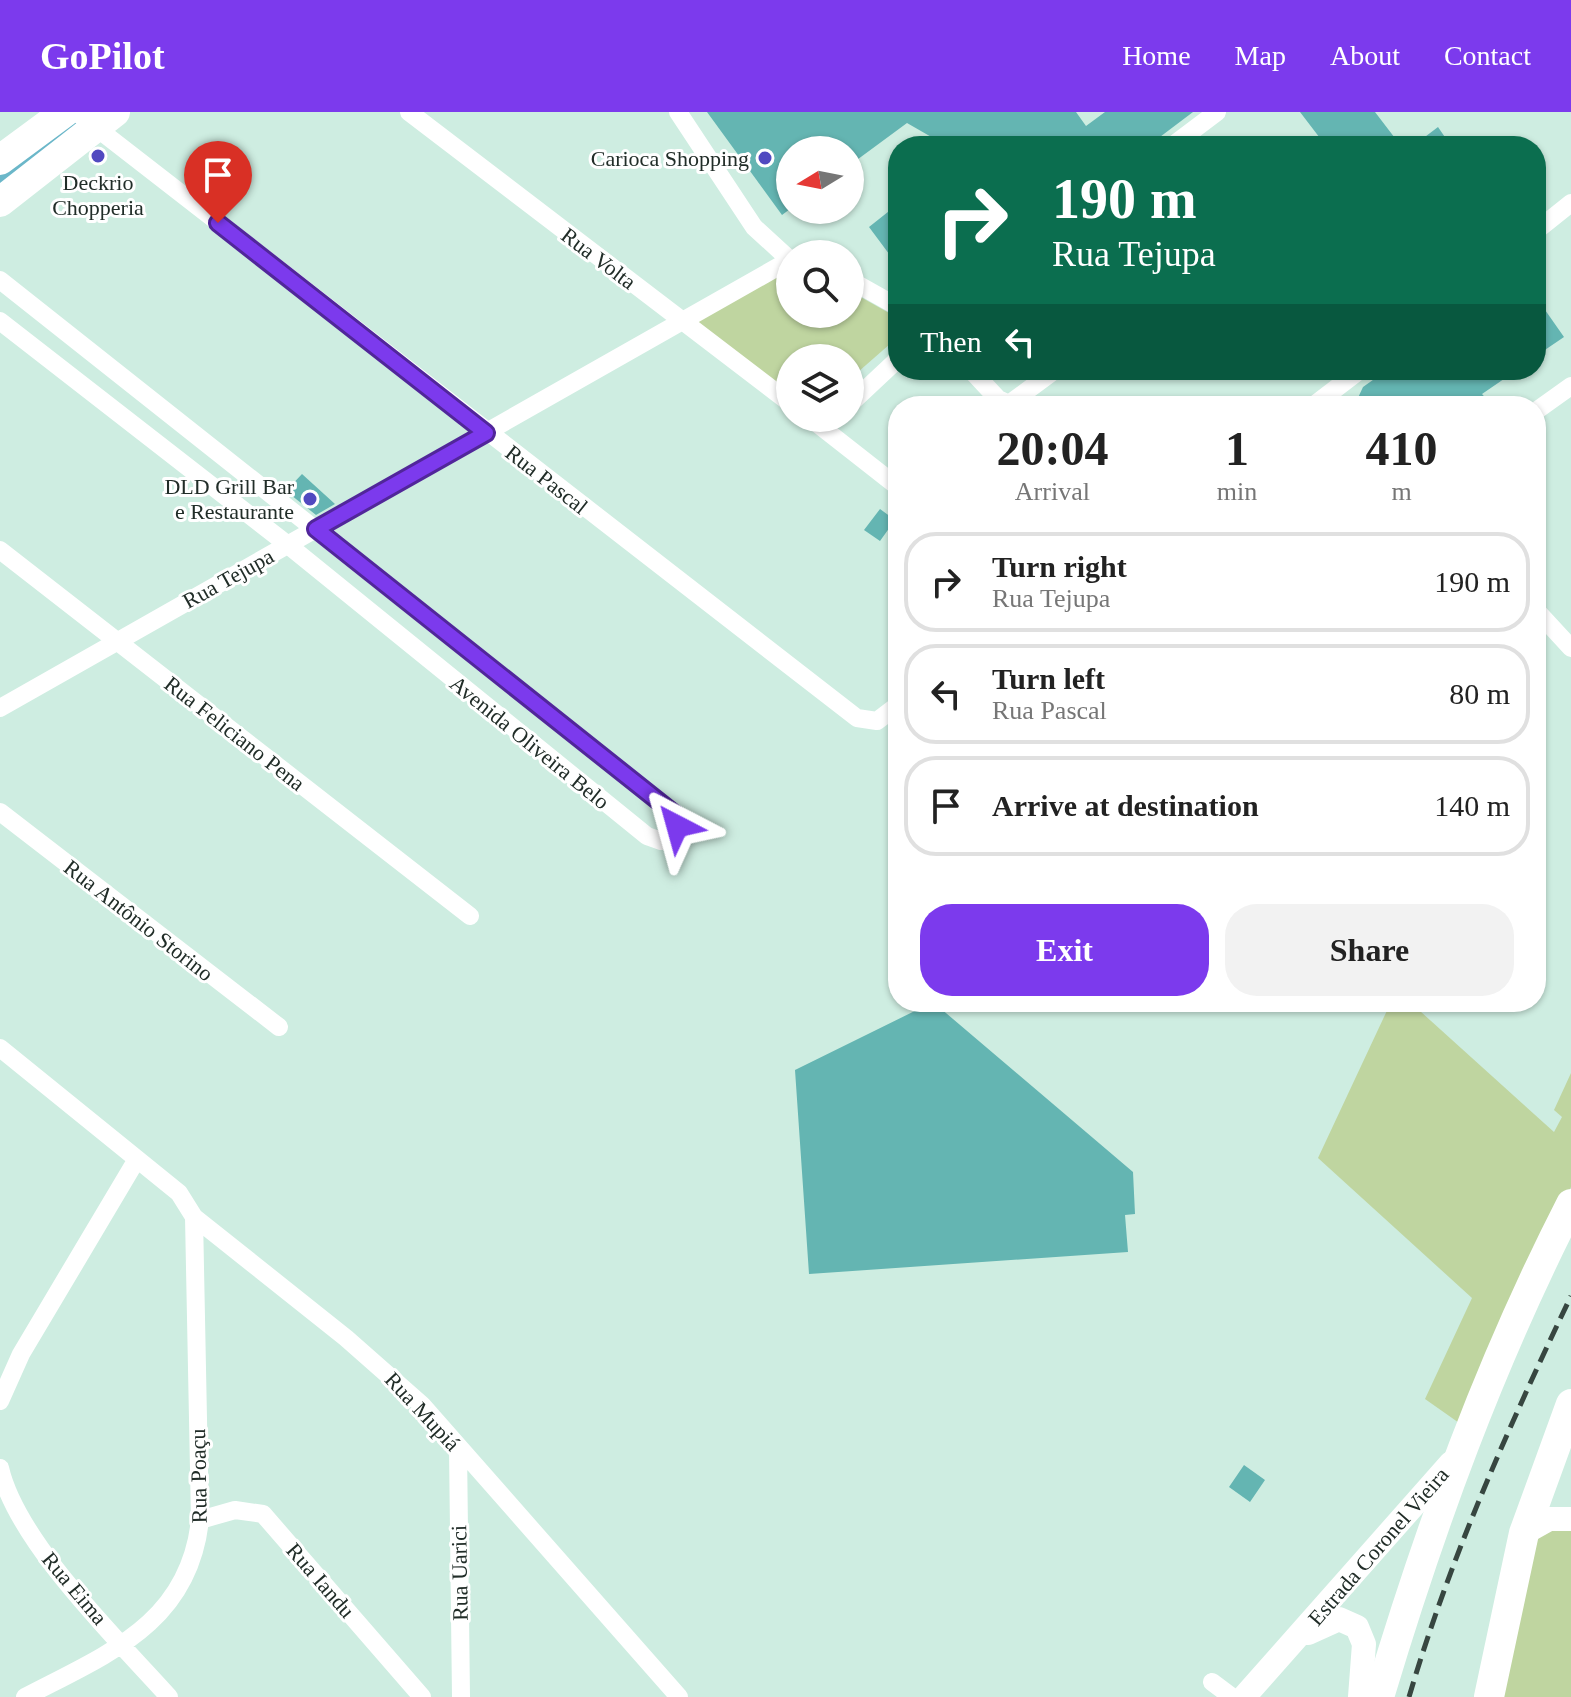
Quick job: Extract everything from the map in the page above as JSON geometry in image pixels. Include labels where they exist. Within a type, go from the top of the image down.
[{"type":"main road","points":[[0,160],[86,116]]},
{"type":"main road","points":[[0,202],[86,116]]},
{"type":"main road","points":[[1379,1697],[1426,1542],[1462,1448],[1536,1272],[1571,1204]]},
{"type":"main road","points":[[1489,1697],[1538,1460],[1571,1380]]},
{"type":"main road","points":[[1524,1533],[1571,1404]]},
{"type":"street","name":"Rua Volta","points":[[409,112],[776,392]]},
{"type":"street","points":[[678,112],[754,227],[776,247]]},
{"type":"street","points":[[1196,136],[1217,112]]},
{"type":"street","name":"Rua Pascal","points":[[86,116],[486,433],[857,718],[870,722],[888,711]]},
{"type":"street","points":[[1546,223],[1571,203]]},
{"type":"street","name":"Rua Tejupa","points":[[0,708],[776,268]]},
{"type":"street","name":"Avenida Oliveira Belo","points":[[0,280],[677,816],[677,826],[661,841],[647,836],[288,545],[0,321]]},
{"type":"street","points":[[864,288],[888,301]]},
{"type":"street","points":[[864,391],[888,368]]},
{"type":"street","points":[[980,380],[995,396]]},
{"type":"street","points":[[1020,396],[1041,380]]},
{"type":"street","points":[[1332,396],[1349,380]]},
{"type":"street","points":[[1546,404],[1571,386]]},
{"type":"street","points":[[835,432],[888,478]]},
{"type":"street","name":"Rua Feliciano Pena","points":[[0,550],[470,916]]},
{"type":"street","points":[[1546,621],[1571,648]]},
{"type":"street","name":"Rua Antônio Storino","points":[[0,812],[279,1027]]},
{"type":"street","name":"Rua Mupiá","points":[[0,1048],[179,1193],[194,1217],[400,1383],[679,1697]]},
{"type":"street","points":[[0,1401],[21,1354],[137,1159]]},
{"type":"street","name":"Rua Poaçu","points":[[25,1697],[123,1645],[150,1624],[182,1585],[195,1552],[200,1520],[194,1217]]},
{"type":"street","points":[[1536,1272],[1571,1243]]},
{"type":"street","name":"Rua Uarici","points":[[458,1448],[461,1697]]},
{"type":"street","name":"Estrada Coronel Vieira","points":[[1244,1697],[1431,1489],[1462,1448]]},
{"type":"street","name":"Rua Eima","points":[[0,1468],[9,1500],[33,1539],[169,1697]]},
{"type":"street","name":"Rua Iandu","points":[[200,1520],[235,1510],[263,1514],[422,1697]]},
{"type":"street","points":[[1524,1533],[1549,1519],[1571,1519]]},
{"type":"street","name":"Estrada Coronel Vieira","points":[[1293,1643],[1331,1621],[1348,1621],[1357,1627],[1364,1644],[1360,1697]]},
{"type":"street","points":[[1212,1682],[1232,1697]]},
{"type":"green space","points":[[776,273],[776,328],[864,328],[864,299],[888,312],[888,346],[864,367],[864,344],[776,344],[776,388],[697,327],[700,313]]},
{"type":"green space","points":[[1386,1012],[1421,1012],[1554,1132],[1562,1117],[1554,1110],[1571,1073],[1571,1187],[1462,1425],[1425,1399],[1472,1298],[1318,1158]]},
{"type":"green space","points":[[1571,1520],[1571,1697],[1503,1697],[1529,1545],[1542,1523]]},
{"type":"building","name":"Carioca Shopping","points":[[707,112],[1076,112],[1086,126],[1105,112],[1193,112],[1161,136],[930,136],[907,123],[864,155],[864,136],[776,136],[776,207]]},
{"type":"building","points":[[1300,112],[1375,112],[1393,136],[1318,136]]},
{"type":"building","points":[[1438,127],[1444,136],[1426,136]]},
{"type":"building","points":[[888,212],[888,253],[869,227]]},
{"type":"building","points":[[1546,311],[1564,337],[1546,349]]},
{"type":"building","points":[[1373,380],[1502,380],[1482,394],[1484,396],[1359,396],[1363,387]]},
{"type":"building","name":"DLD Grill Bar e Restaurante","points":[[302,474],[335,504],[316,515],[286,491]]},
{"type":"building","points":[[880,509],[888,515],[888,530],[880,541],[864,530]]},
{"type":"building","points":[[913,1012],[945,1012],[1133,1172],[1135,1214],[1125,1215],[1128,1252],[809,1274],[795,1070]]},
{"type":"building","points":[[1244,1465],[1265,1480],[1250,1502],[1229,1487]]},
{"type":"waterway","points":[[0,181],[67,128]]},
{"type":"railway","points":[[1409,1697],[1443,1594],[1482,1493],[1571,1296]]},
{"type":"place","name":"Deckrio Chopperia","points":[[98,156]]},
{"type":"place","name":"Carioca Shopping","points":[[765,158]]},
{"type":"place","name":"DLD Grill Bar e Restaurante","points":[[310,499]]},
{"type":"route","points":[[218,223],[486,433],[316,529],[677,816],[677,826]]}]
